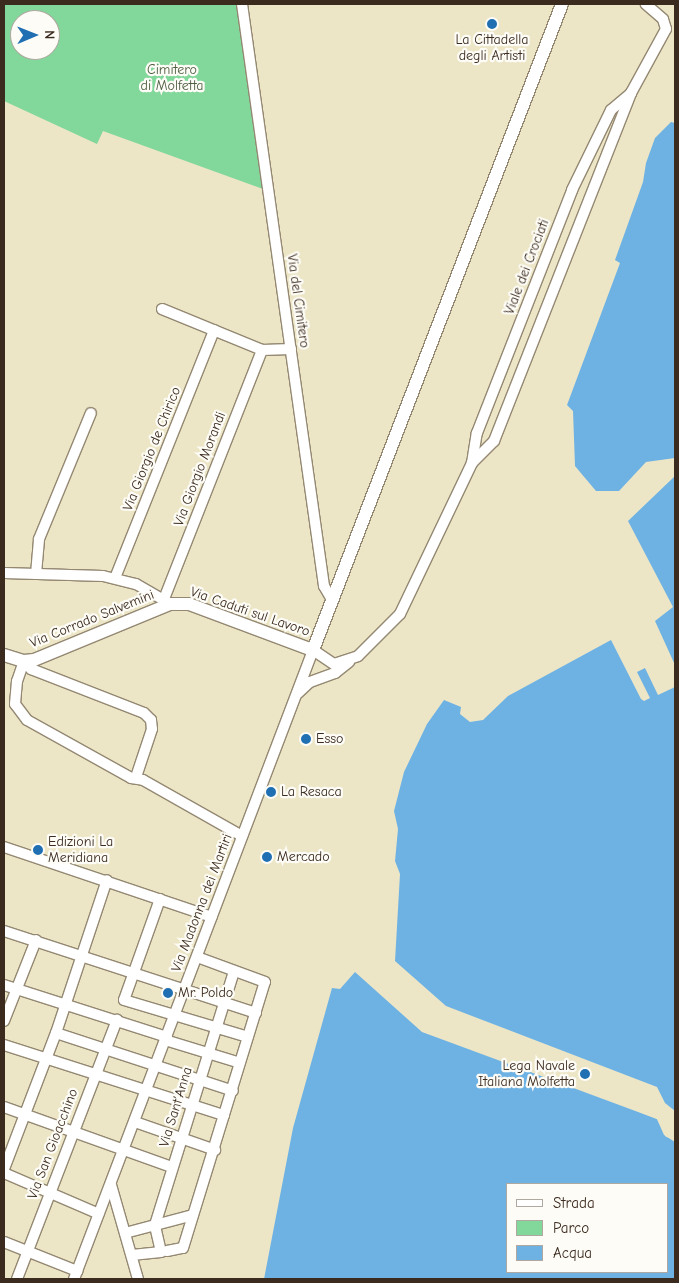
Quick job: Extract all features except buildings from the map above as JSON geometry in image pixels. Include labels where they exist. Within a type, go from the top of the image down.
[{"type":"main road","points":[[313,650],[562,4]]},
{"type":"main road","name":"Via Caduti sul Lavoro","points":[[167,601],[189,604],[313,650]]},
{"type":"main road","name":"Via Corrado Salvemini","points":[[24,661],[167,601]]},
{"type":"main road","points":[[4,655],[24,661]]},
{"type":"street","name":"Via del Cimitero","points":[[242,4],[324,586],[332,600]]},
{"type":"street","name":"Viale dei Crociati","points":[[472,463],[494,441],[631,92],[660,44],[666,28],[662,19],[646,4]]},
{"type":"street","name":"Viale dei Crociati","points":[[313,650],[334,664],[358,656],[400,614],[472,463],[477,433],[572,190],[611,110],[631,92]]},
{"type":"street","points":[[162,309],[262,350],[291,349]]},
{"type":"street","name":"Via Giorgio de Chirico","points":[[115,578],[214,330]]},
{"type":"street","name":"Via Giorgio Morandi","points":[[167,601],[262,350]]},
{"type":"street","points":[[36,574],[39,539],[91,414]]},
{"type":"street","name":"Via Caduti sul Lavoro","points":[[4,573],[115,578],[136,584],[167,601]]},
{"type":"street","name":"Via Madonna dei Martiri","points":[[76,1275],[313,650]]},
{"type":"street","points":[[298,693],[310,682],[338,670],[358,656]]},
{"type":"street","points":[[24,661],[31,670],[144,713],[152,720],[152,730],[136,777]]},
{"type":"street","points":[[24,661],[17,681],[15,704],[27,720],[131,778],[136,777],[242,836]]},
{"type":"street","points":[[308,664],[320,672],[338,670]]},
{"type":"street","points":[[4,847],[212,916]]},
{"type":"street","points":[[99,1214],[4,1171],[56,1033],[108,880]]},
{"type":"street","points":[[160,899],[124,1000],[248,1037]]},
{"type":"street","points":[[4,930],[256,1012]]},
{"type":"street","points":[[4,1021],[36,940]]},
{"type":"street","points":[[132,1255],[183,1248],[192,1215],[215,1150],[265,982],[196,957]]},
{"type":"street","name":"Via Sant'Anna","points":[[164,1251],[155,1224],[214,1027],[234,971]]},
{"type":"street","points":[[4,984],[117,1020],[206,1053],[240,1063]]},
{"type":"street","name":"Via San Gioacchino","points":[[17,1279],[117,1020]]},
{"type":"street","points":[[56,1033],[233,1091]]},
{"type":"street","points":[[4,1045],[95,1076],[224,1115]]},
{"type":"street","points":[[4,1107],[172,1167]]},
{"type":"street","points":[[135,1122],[215,1150]]},
{"type":"street","points":[[111,1185],[138,1279]]},
{"type":"street","points":[[125,1232],[192,1215]]},
{"type":"street","points":[[4,1242],[76,1275]]},
{"type":"green space","name":"Cimitero di Molfetta","points":[[4,4],[237,4],[263,189],[103,131],[97,144],[4,101]]},
{"type":"water","points":[[671,122],[675,123],[675,458],[646,462],[619,491],[596,491],[575,466],[573,411],[567,405],[620,263],[615,260],[643,182],[646,163],[655,138]]},
{"type":"water","points":[[675,476],[675,665],[655,621],[673,607],[628,521]]},
{"type":"water","points":[[611,640],[641,699],[644,701],[650,698],[637,672],[645,668],[658,695],[675,687],[675,1111],[665,1103],[657,1087],[446,1006],[395,961],[400,874],[395,861],[398,829],[394,811],[404,772],[427,724],[444,700],[461,707],[460,714],[470,722],[483,720],[508,696]]},
{"type":"water","points":[[355,972],[422,1032],[657,1119],[664,1135],[675,1142],[675,1279],[264,1279],[293,1128],[332,988],[340,989]]},
{"type":"pier","points":[[556,1079],[658,1117],[668,1135],[673,1138],[666,1137],[657,1119]]},
{"type":"place","name":"La Cittadella degli Artisti","points":[[492,24]]},
{"type":"place","name":"Esso","points":[[306,739]]},
{"type":"place","name":"La Resaca","points":[[271,792]]},
{"type":"place","name":"Edizioni La Meridiana","points":[[38,850]]},
{"type":"place","name":"Mercado","points":[[267,857]]},
{"type":"place","name":"Mr. Poldo","points":[[168,993]]},
{"type":"place","name":"Lega Navale Italiana Molfetta","points":[[585,1074]]}]
